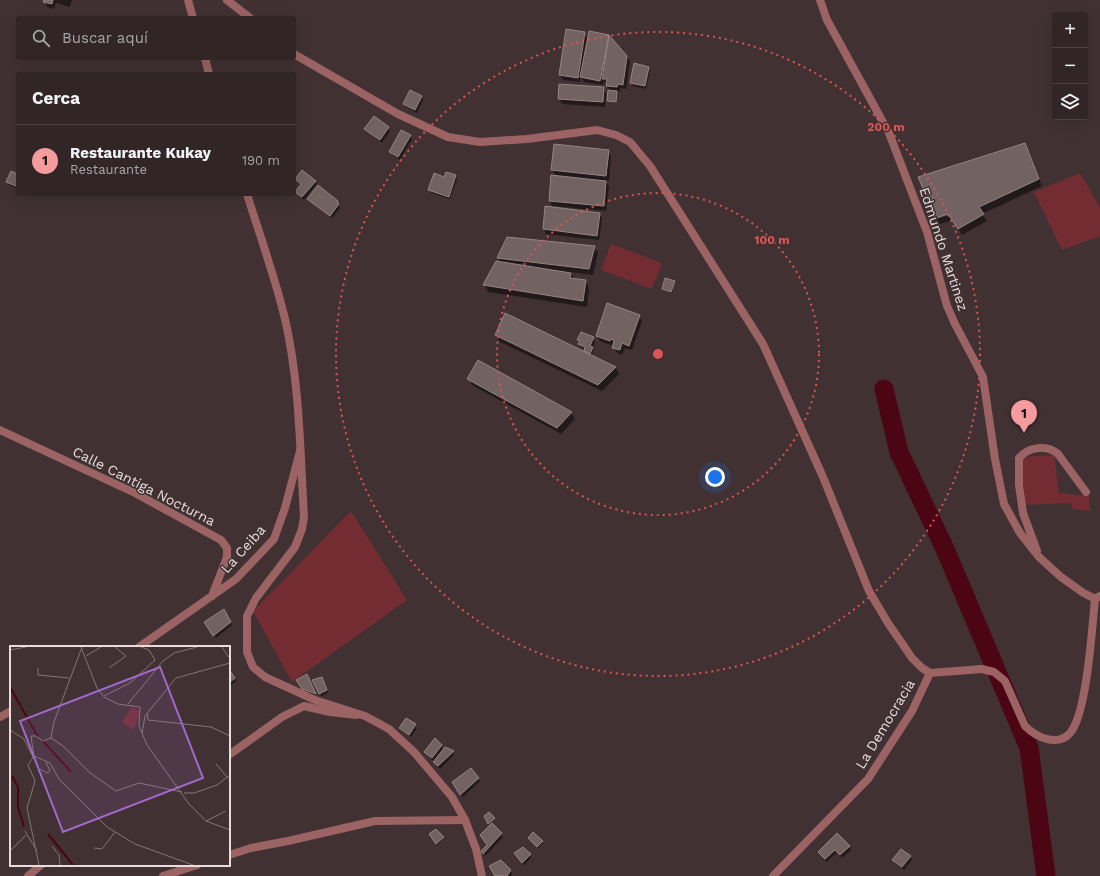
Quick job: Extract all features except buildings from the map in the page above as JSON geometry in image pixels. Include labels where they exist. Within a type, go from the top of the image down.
[{"type":"street","points":[[188,0],[192,16]]},
{"type":"street","points":[[228,0],[248,16]]},
{"type":"street","name":"Edmundo Martinez","points":[[820,0],[827,20],[889,133],[928,232],[947,306],[955,324],[984,377],[995,459],[1004,504],[1020,533],[1039,557],[1061,577],[1082,592],[1098,597]]},
{"type":"street","points":[[296,55],[398,114],[448,137],[480,142],[527,139],[597,130],[616,135],[630,142],[650,166],[763,344],[824,477],[869,591],[912,658],[922,668],[930,673]]},
{"type":"street","points":[[206,60],[208,72]]},
{"type":"street","points":[[248,196],[285,320],[294,373],[304,517],[302,529],[295,547],[256,598],[247,616],[247,652],[253,667],[264,678],[315,700],[365,716],[389,729],[414,752],[452,797],[465,820],[476,849],[482,876]]},
{"type":"street","name":"Calle Cantiga Nocturna","points":[[0,430],[135,493],[221,540],[227,548],[227,557],[212,596]]},
{"type":"street","points":[[1039,557],[1023,513],[1019,485],[1019,458],[1023,453],[1029,451],[1044,447],[1052,449],[1058,454],[1086,492]]},
{"type":"street","name":"La Ceiba","points":[[140,646],[236,579],[274,539],[285,508],[300,450]]},
{"type":"street","name":"La Democracia","points":[[773,876],[868,779],[912,711],[930,673],[982,669],[994,672],[1004,681],[1025,726],[1030,732],[1040,737],[1052,740],[1063,738],[1070,732],[1082,703],[1098,597]]},
{"type":"street","points":[[230,754],[282,717],[304,706],[330,712],[365,716]]},
{"type":"street","points":[[0,717],[10,712]]},
{"type":"street","points":[[230,855],[250,848],[375,821],[465,820]]},
{"type":"street","points":[[28,876],[40,866]]},
{"type":"street","points":[[163,876],[194,866]]},
{"type":"shaded area","points":[[1080,173],[1100,208],[1100,236],[1062,250],[1034,192]]},
{"type":"shaded area","points":[[611,244],[662,263],[652,289],[601,270]]},
{"type":"shaded area","points":[[1054,455],[1059,493],[1089,496],[1090,511],[1073,509],[1070,503],[1025,505],[1021,457]]},
{"type":"shaded area","points":[[351,511],[407,600],[292,682],[253,611]]},
{"type":"waterway","points":[[884,389],[899,452],[945,549],[1029,748],[1046,876]]},
{"type":"place","name":"Restaurante Kukay","points":[[1024,433]]}]
